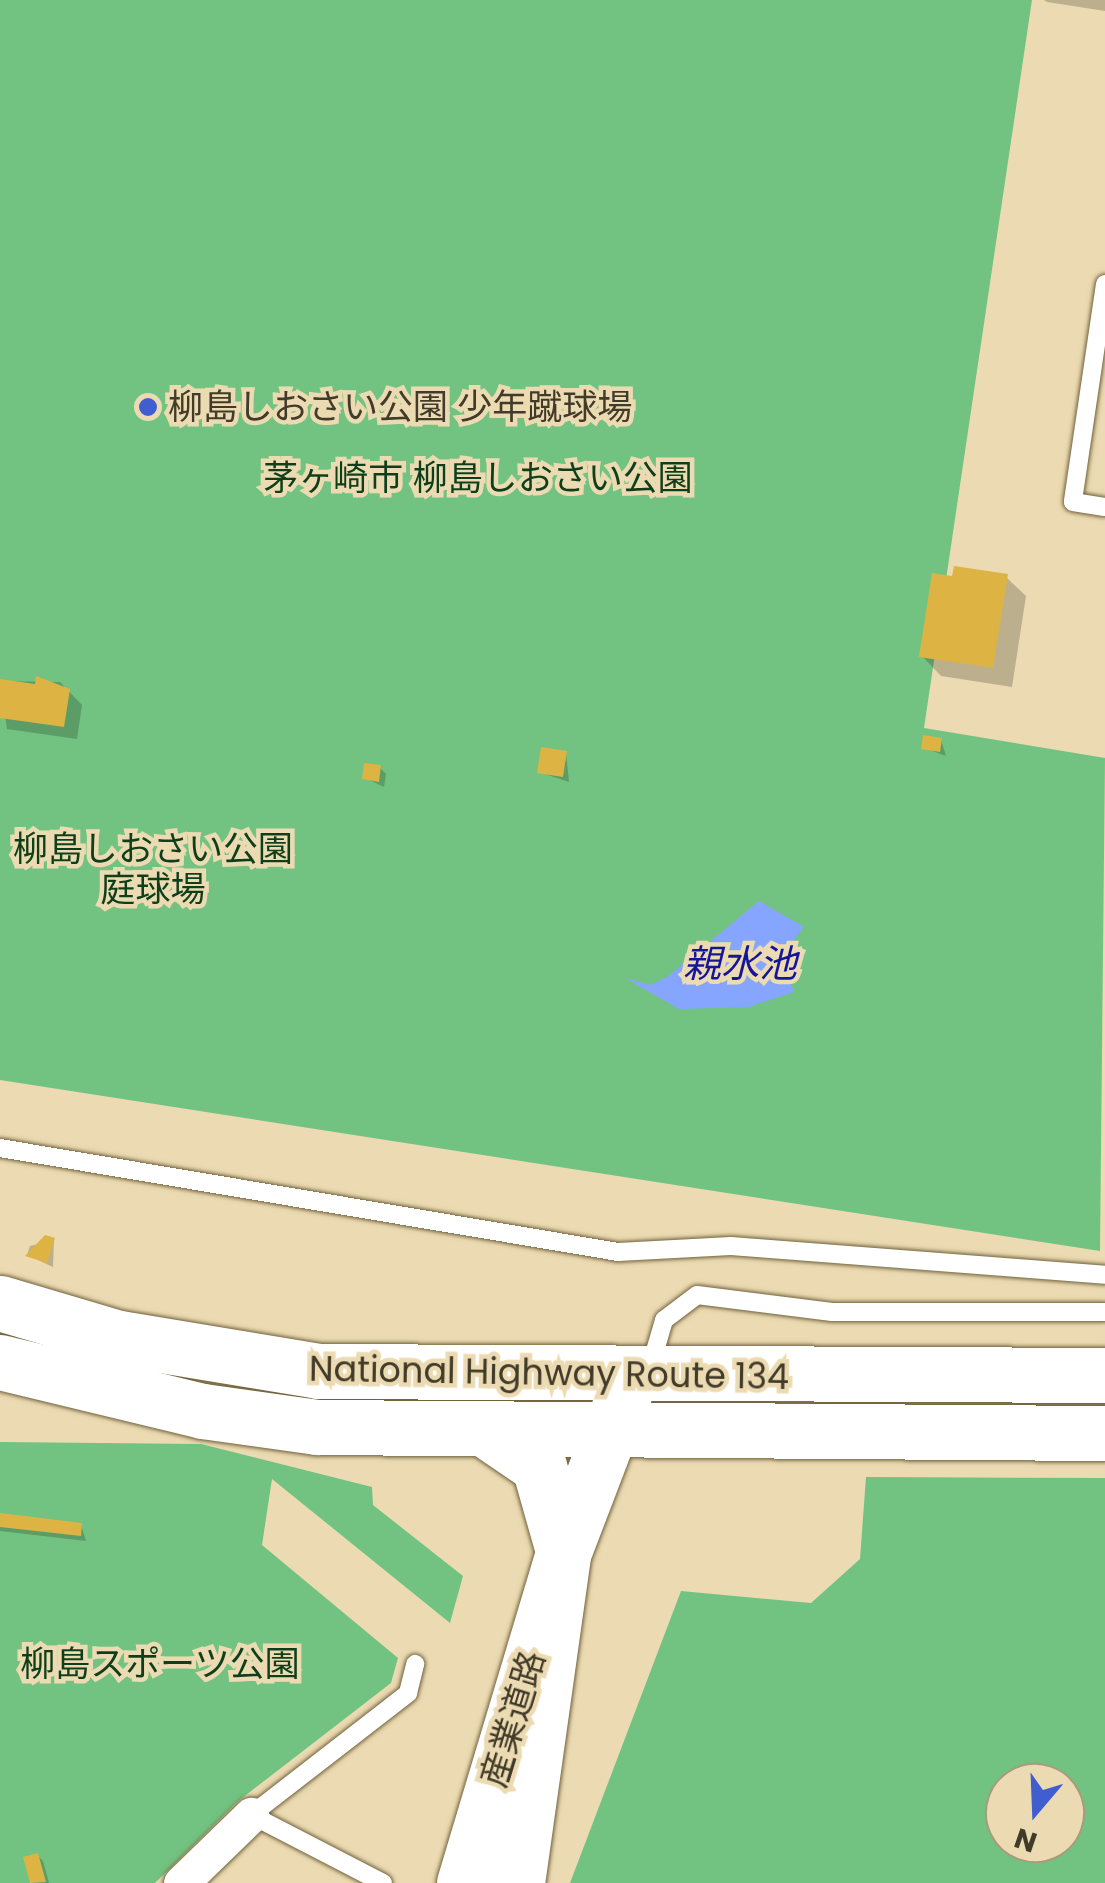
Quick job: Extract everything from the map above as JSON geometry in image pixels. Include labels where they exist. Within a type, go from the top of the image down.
[{"type":"main road","name":"National Highway Route 134","points":[[0,1303],[120,1338],[318,1372],[640,1379],[1105,1375]]},
{"type":"main road","name":"National Highway Route 134","points":[[0,1362],[222,1414],[490,1432],[602,1436],[1105,1433]]},
{"type":"main road","name":"産業道路","points":[[464,1883],[602,1436],[640,1379]]},
{"type":"main road","points":[[490,1432],[539,1466],[563,1554],[516,1883]]},
{"type":"street","points":[[181,1883],[251,1816]]},
{"type":"lane","points":[[1105,284],[1073,502],[1105,506]]},
{"type":"lane","points":[[0,1148],[618,1252],[731,1246],[1105,1276]]},
{"type":"lane","points":[[640,1379],[664,1320],[697,1296],[832,1312],[1105,1312]]},
{"type":"lane","points":[[383,1883],[251,1816],[408,1693],[415,1664]]},
{"type":"green space","name":"茅ヶ崎市 柳島しおさい公園","points":[[0,0],[1032,0],[924,728],[1105,758],[1100,1251],[0,1080]]},
{"type":"green space","name":"柳島スポーツ公園","points":[[0,1442],[201,1444],[372,1487],[373,1505],[463,1576],[450,1623],[272,1479],[262,1545],[398,1658],[391,1683],[237,1802],[155,1883],[0,1883]]},
{"type":"green space","points":[[866,1477],[1105,1478],[1105,1883],[570,1883],[681,1591],[811,1603],[860,1559]]},
{"type":"water","name":"親水池","points":[[759,901],[804,927],[780,958],[794,992],[748,1007],[679,1009],[625,978],[650,985],[667,977]]},
{"type":"building","points":[[436,469],[453,469],[453,486],[436,486]]},
{"type":"building","points":[[954,566],[1008,574],[993,668],[919,657],[932,573],[952,576]]},
{"type":"building","points":[[36,676],[70,689],[64,727],[0,718],[0,679],[35,684]]},
{"type":"building","points":[[923,735],[942,738],[940,752],[921,749]]},
{"type":"building","points":[[541,747],[567,751],[563,777],[537,773]]},
{"type":"building","points":[[364,763],[381,765],[379,782],[362,779]]},
{"type":"building","points":[[45,1235],[55,1238],[47,1263],[25,1256]]},
{"type":"building","points":[[0,1513],[82,1523],[81,1536],[0,1527]]},
{"type":"building","points":[[38,1853],[46,1882],[30,1883],[23,1857]]},
{"type":"place","name":"柳島しおさい公園 少年蹴球場","points":[[148,407]]},
{"type":"park label","name":"柳島しおさい公園 庭球場","points":[[153,869]]}]
